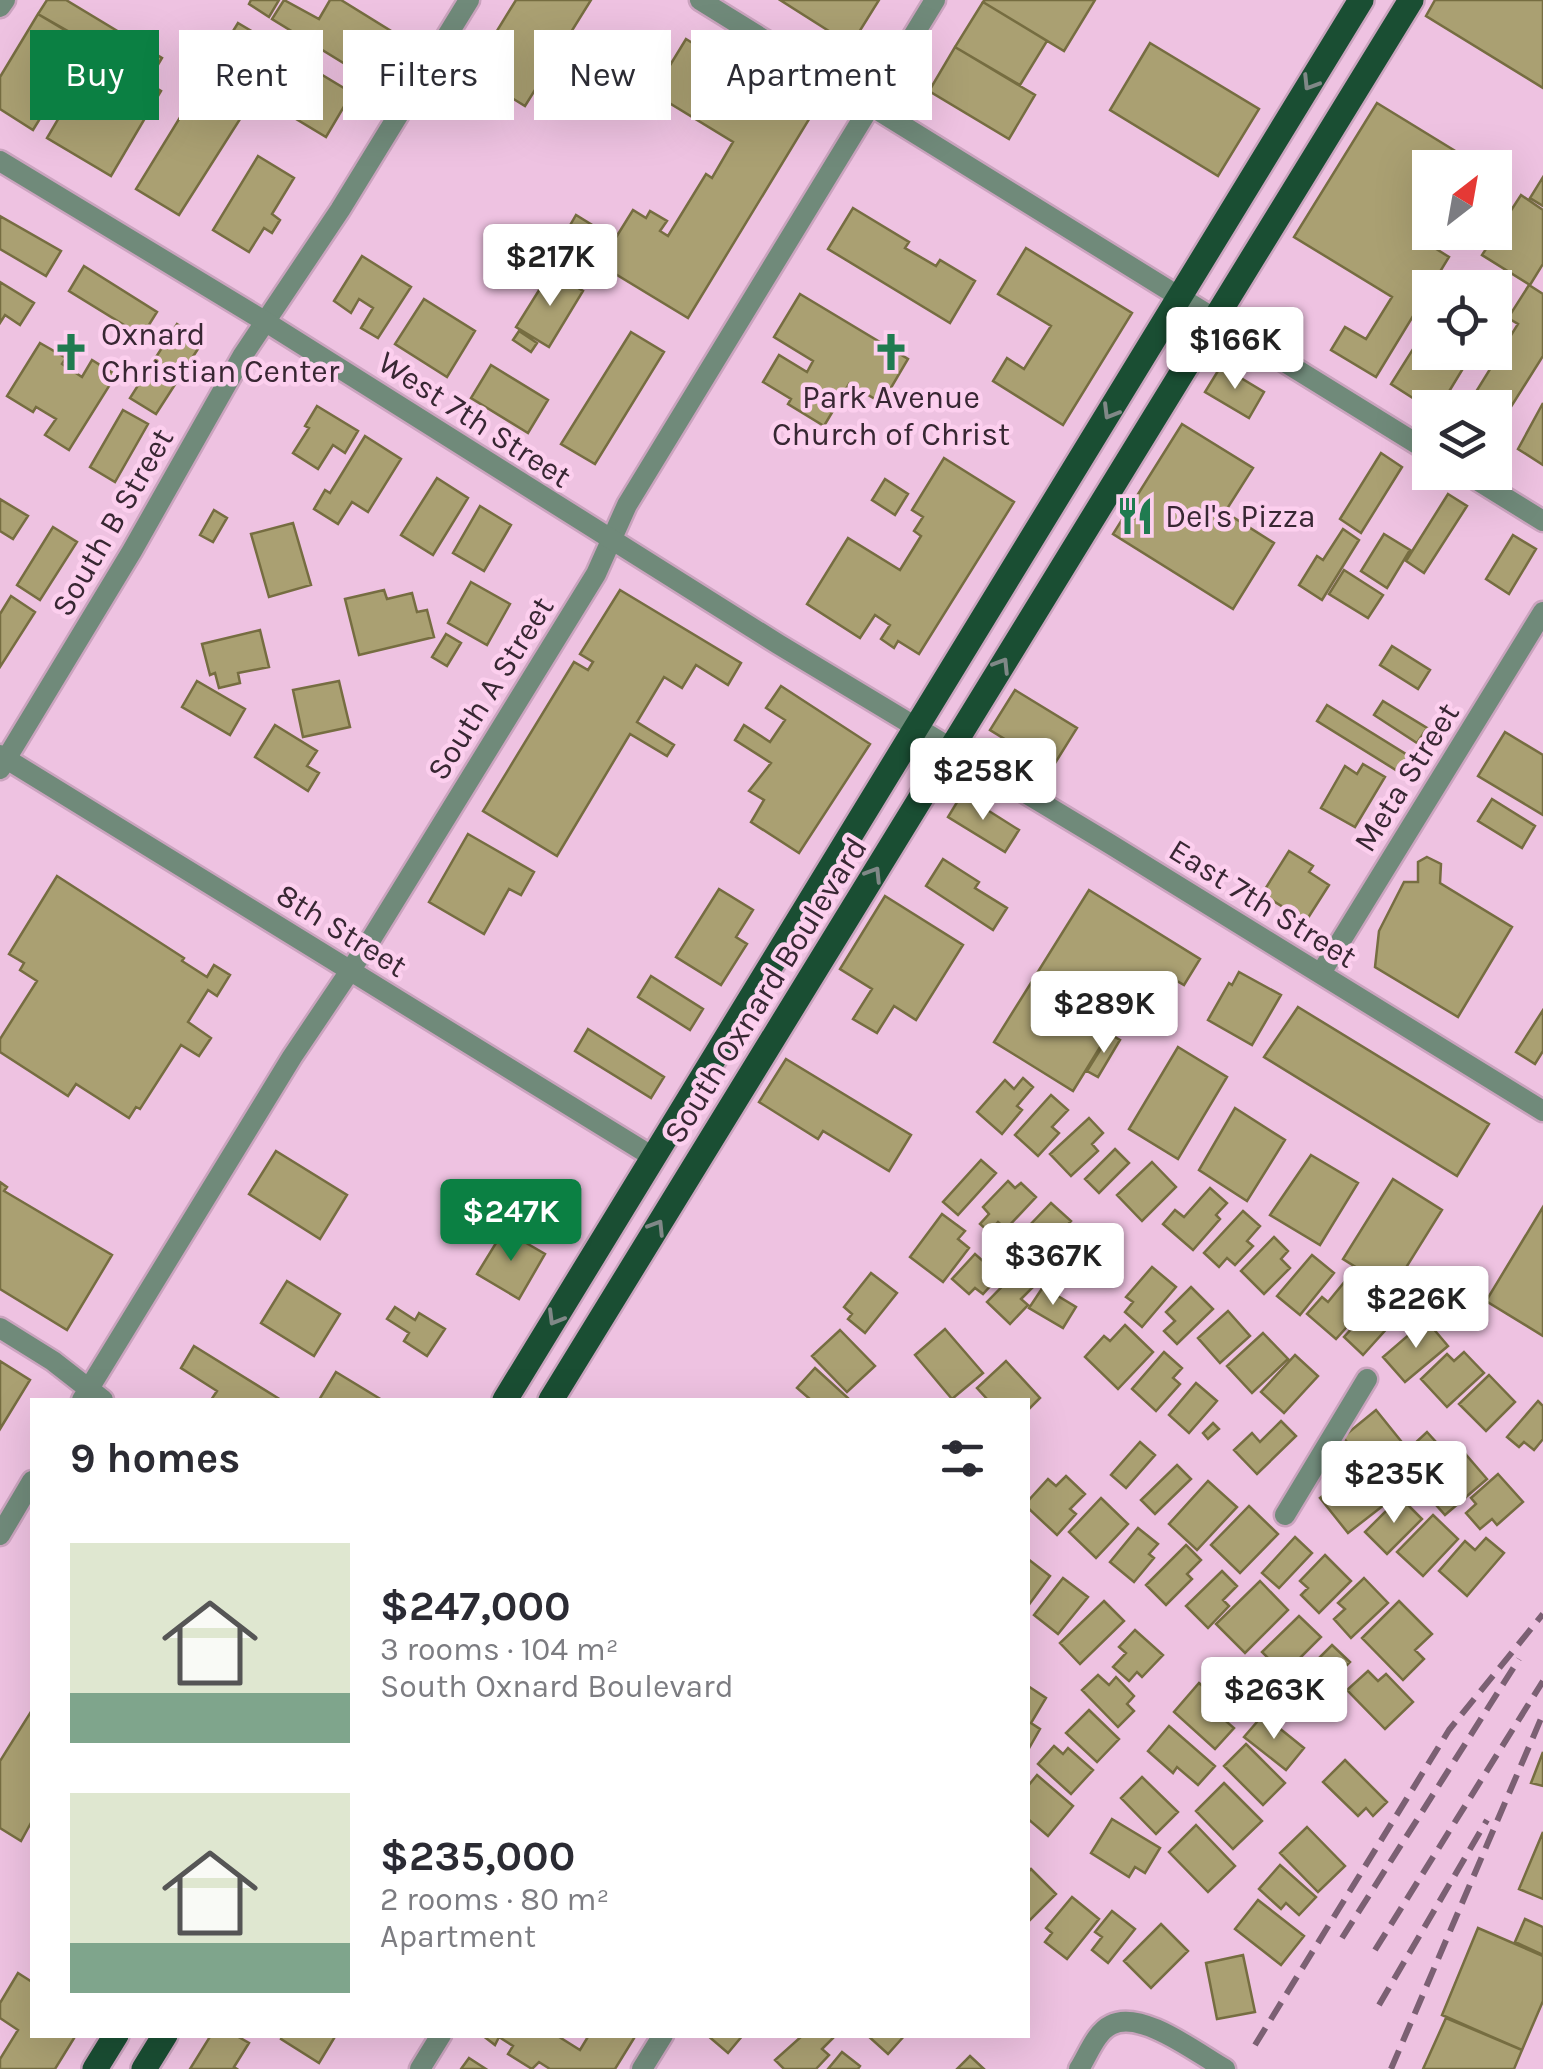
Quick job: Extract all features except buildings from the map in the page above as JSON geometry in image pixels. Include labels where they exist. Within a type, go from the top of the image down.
[{"type":"main road","name":"South Oxnard Boulevard","points":[[506,1398],[1362,0]]},
{"type":"main road","name":"South Oxnard Boulevard","points":[[552,1398],[1411,0]]},
{"type":"main road","points":[[95,2069],[114,2038]]},
{"type":"main road","points":[[144,2069],[163,2038]]},
{"type":"street","points":[[0,7],[4,0]]},
{"type":"street","name":"South B Street","points":[[2,761],[132,551],[243,355],[340,210],[469,0]]},
{"type":"street","points":[[700,0],[750,30]]},
{"type":"street","name":"South A Street","points":[[917,30],[935,0]]},
{"type":"street","name":"South A Street","points":[[91,1396],[292,1057],[370,942],[596,574],[627,505],[862,120]]},
{"type":"street","points":[[897,120],[1412,441]]},
{"type":"street","name":"West 7th Street","points":[[0,161],[266,322],[918,729]]},
{"type":"street","points":[[1493,490],[1543,521]]},
{"type":"street","name":"Meta Street","points":[[1321,973],[1543,612]]},
{"type":"street","name":"East 7th Street","points":[[918,729],[1543,1111]]},
{"type":"street","name":"8th Street","points":[[2,761],[653,1157]]},
{"type":"street","points":[[0,1328],[53,1361],[91,1396]]},
{"type":"street","points":[[1286,1515],[1367,1379]]},
{"type":"street","points":[[0,1535],[30,1484]]},
{"type":"street","points":[[1079,2069],[1100,2035],[1111,2025],[1143,2022],[1225,2069]]},
{"type":"street","points":[[420,2069],[439,2038]]},
{"type":"street","points":[[642,2069],[661,2038]]},
{"type":"railway","points":[[1255,2045],[1449,1730],[1543,1614]]},
{"type":"railway","points":[[1342,1938],[1519,1659]]},
{"type":"railway","points":[[1375,1950],[1543,1681]]},
{"type":"railway","points":[[1391,2069],[1543,1714]]},
{"type":"railway","points":[[1379,2005],[1487,1820]]},
{"type":"place","name":"Oxnard Christian Center","points":[[71,352]]},
{"type":"place","name":"Park Avenue Church of Christ","points":[[891,352]]},
{"type":"place","name":"Del's Pizza","points":[[1135,516]]}]
